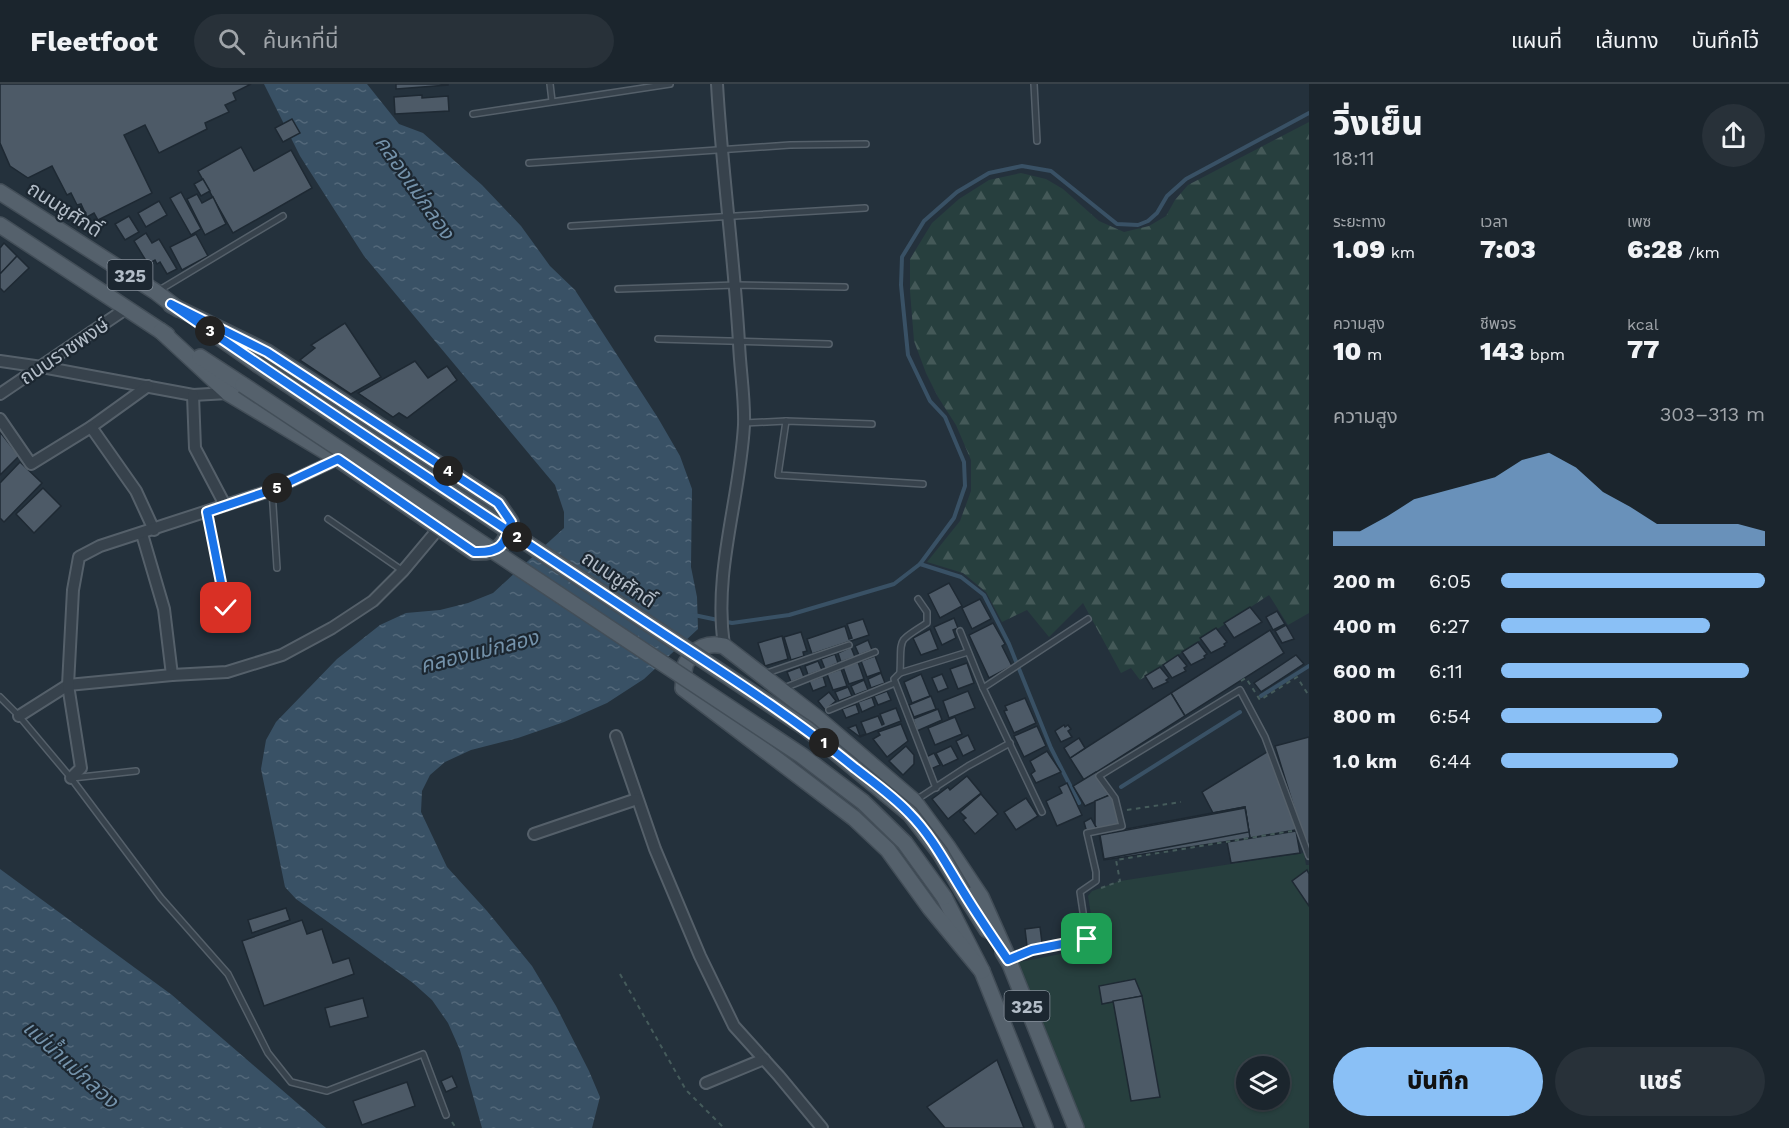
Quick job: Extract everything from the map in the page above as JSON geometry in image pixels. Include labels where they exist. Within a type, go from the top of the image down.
[{"type":"main road","name":"ถนนชูศักดิ์","points":[[0,192],[156,292],[257,364],[807,729],[910,814],[940,853],[1008,960],[1076,1128]]},
{"type":"main road","name":"325","points":[[0,225],[801,755],[872,810],[905,843],[944,897],[982,971],[1045,1128]]},
{"type":"main road","points":[[161,331],[228,393],[338,459],[474,552],[490,553],[506,541],[511,522],[498,503],[267,352],[171,304]]},
{"type":"main road","points":[[982,971],[930,908],[888,850],[854,818],[683,688],[686,664],[698,649],[724,639],[762,675],[816,717],[914,801],[981,897],[1008,960]]},
{"type":"street","points":[[717,84],[727,215],[736,285],[744,423],[740,464],[726,541],[721,600],[724,639]]},
{"type":"street","name":"ถนนราชพงษ์","points":[[0,394],[127,308]]},
{"type":"street","points":[[0,361],[193,395],[228,393]]},
{"type":"street","points":[[0,419],[32,464],[91,427],[148,386]]},
{"type":"street","points":[[193,395],[195,448],[225,505]]},
{"type":"street","points":[[91,427],[136,491],[154,530]]},
{"type":"street","points":[[71,778],[81,768],[68,685],[73,590],[79,557],[100,546],[272,490],[338,459]]},
{"type":"street","points":[[19,716],[68,685],[227,672],[282,655],[332,628],[373,601],[403,571],[439,528]]},
{"type":"street","points":[[142,534],[164,609],[172,675]]},
{"type":"street","points":[[616,736],[655,849],[700,956],[734,1026],[822,1128]]},
{"type":"street","points":[[534,834],[637,799]]},
{"type":"street","points":[[706,1083],[764,1059]]},
{"type":"lane","points":[[550,84],[552,101]]},
{"type":"lane","points":[[472,114],[670,84]]},
{"type":"lane","points":[[1034,84],[1037,141]]},
{"type":"lane","points":[[529,163],[790,145],[866,144]]},
{"type":"lane","points":[[571,226],[865,208]]},
{"type":"lane","points":[[156,292],[283,216]]},
{"type":"lane","points":[[618,289],[736,285],[845,286]]},
{"type":"lane","points":[[658,339],[829,344]]},
{"type":"lane","points":[[786,421],[778,475],[923,484]]},
{"type":"lane","points":[[744,423],[786,421],[872,424]]},
{"type":"lane","points":[[272,490],[278,568]]},
{"type":"lane","points":[[207,512],[226,608]]},
{"type":"lane","points":[[327,519],[403,571]]},
{"type":"lane","points":[[900,673],[900,645],[903,638],[927,623],[927,612],[918,598]]},
{"type":"lane","points":[[983,688],[1088,619]]},
{"type":"lane","points":[[960,631],[983,688],[1042,812]]},
{"type":"lane","points":[[762,675],[849,645]]},
{"type":"lane","points":[[780,690],[875,652]]},
{"type":"lane","points":[[936,788],[894,679],[900,673],[968,652]]},
{"type":"lane","points":[[830,710],[895,683]]},
{"type":"lane","points":[[1008,960],[1032,950],[1087,939],[1080,892],[1096,881],[1087,833],[1122,826],[1115,798],[1099,776],[1240,690],[1265,737],[1309,856]]},
{"type":"lane","points":[[0,697],[71,778],[161,898],[228,974],[268,1053],[291,1082],[327,1091],[423,1054],[447,1115]]},
{"type":"lane","points":[[914,801],[968,766],[1010,743]]},
{"type":"lane","points":[[71,778],[136,771]]},
{"type":"path","points":[[1118,811],[1181,801]]},
{"type":"path","points":[[1092,891],[1120,881],[1116,860],[1299,830]]},
{"type":"path","points":[[1086,949],[1096,947],[1095,936]]},
{"type":"path","points":[[620,974],[686,1090],[724,1128]]},
{"type":"green space","points":[[1309,122],[1309,613],[1288,625],[1269,595],[1140,680],[1131,668],[1121,673],[1083,603],[1049,637],[1027,610],[1002,622],[986,592],[963,573],[927,562],[960,521],[971,491],[971,460],[956,425],[926,373],[914,341],[910,259],[932,223],[959,199],[989,180],[1021,173],[1046,179],[1063,189],[1099,221],[1124,232],[1149,226],[1166,216],[1175,200],[1188,185]]},
{"type":"green space","points":[[1304,853],[1306,865],[1309,865],[1309,1128],[1076,1128],[1010,964],[1096,947],[1088,896],[1092,891],[1120,881]]},
{"type":"water","name":"คลองแม่กลอง","points":[[264,84],[367,84],[399,124],[423,133],[482,185],[521,226],[550,266],[575,290],[658,418],[680,456],[692,489],[691,567],[697,597],[698,629],[644,679],[607,703],[564,722],[518,738],[471,750],[445,762],[430,775],[422,791],[421,812],[447,867],[532,966],[556,1006],[589,1071],[600,1097],[592,1128],[482,1128],[460,1050],[448,1023],[432,1000],[413,983],[296,899],[285,887],[261,769],[266,740],[276,722],[337,659],[380,625],[406,613],[440,610],[468,603],[493,593],[564,528],[564,512],[555,485],[364,256],[300,156]]},
{"type":"water","name":"แม่น้ำแม่กลอง","points":[[0,869],[172,995],[326,1128],[0,1128]]},
{"type":"building","points":[[0,84],[251,84],[233,93],[236,100],[225,105],[229,112],[205,123],[207,129],[159,153],[145,125],[124,135],[152,193],[98,220],[94,213],[87,217],[81,204],[77,205],[71,193],[67,195],[52,166],[28,178],[10,166],[0,143]]},
{"type":"building","points":[[396,84],[448,84],[448,85],[396,89]]},
{"type":"building","points":[[422,95],[422,98],[448,96],[449,111],[395,114],[394,97]]},
{"type":"building","points":[[292,119],[300,133],[283,142],[275,128]]},
{"type":"building","points":[[241,147],[254,171],[291,150],[312,188],[233,233],[198,171]]},
{"type":"building","points":[[203,179],[210,191],[201,196],[194,184]]},
{"type":"building","points":[[181,192],[201,229],[191,235],[170,198]]},
{"type":"building","points":[[197,194],[202,203],[213,197],[226,224],[205,235],[187,199]]},
{"type":"building","points":[[159,201],[167,215],[146,227],[138,213]]},
{"type":"building","points":[[129,216],[139,232],[125,240],[115,224]]},
{"type":"building","points":[[146,233],[152,243],[159,239],[177,269],[167,274],[160,262],[157,264],[155,260],[148,264],[134,241]]},
{"type":"building","points":[[196,234],[208,256],[182,270],[170,247]]},
{"type":"building","points":[[4,243],[17,256],[0,274],[0,248]]},
{"type":"building","points":[[17,256],[29,268],[4,292],[0,288],[0,274]]},
{"type":"building","points":[[345,323],[381,377],[351,394],[300,360],[315,348],[311,345]]},
{"type":"building","points":[[415,361],[428,378],[447,366],[457,380],[407,418],[399,413],[393,417],[358,393]]},
{"type":"building","points":[[0,432],[19,456],[0,475]]},
{"type":"building","points":[[20,462],[42,483],[4,522],[0,518],[0,483]]},
{"type":"building","points":[[43,488],[61,506],[34,533],[16,514]]},
{"type":"building","points":[[949,583],[962,606],[940,618],[928,594]]},
{"type":"building","points":[[980,599],[991,619],[972,629],[962,608]]},
{"type":"building","points":[[1250,607],[1262,622],[1234,638],[1224,623]]},
{"type":"building","points":[[1277,611],[1285,624],[1273,630],[1266,617]]},
{"type":"building","points":[[954,618],[958,628],[953,630],[956,638],[942,645],[934,627]]},
{"type":"building","points":[[863,619],[869,635],[812,654],[807,639],[845,626],[849,639],[852,638],[847,624]]},
{"type":"building","points":[[993,623],[1005,644],[1002,646],[1012,666],[989,678],[969,635]]},
{"type":"building","points":[[1286,625],[1294,639],[1282,643],[1275,631]]},
{"type":"building","points":[[1216,628],[1227,642],[1225,646],[1211,653],[1200,638]]},
{"type":"building","points":[[930,629],[938,649],[921,655],[913,638]]},
{"type":"building","points":[[1270,630],[1284,653],[1185,716],[1171,693]]},
{"type":"building","points":[[801,632],[807,651],[803,652],[804,656],[791,660],[784,637]]},
{"type":"building","points":[[782,636],[788,659],[765,666],[758,643]]},
{"type":"building","points":[[868,640],[872,650],[859,655],[855,646]]},
{"type":"building","points":[[1198,642],[1207,654],[1205,658],[1191,665],[1182,652]]},
{"type":"building","points":[[851,647],[855,657],[841,662],[838,653]]},
{"type":"building","points":[[835,654],[838,663],[825,669],[821,659]]},
{"type":"building","points":[[1178,655],[1187,666],[1184,668],[1186,671],[1172,678],[1163,665]]},
{"type":"building","points":[[1296,655],[1304,664],[1261,692],[1254,683]]},
{"type":"building","points":[[875,656],[881,672],[867,677],[861,661]]},
{"type":"building","points":[[818,661],[822,670],[808,675],[805,666]]},
{"type":"building","points":[[858,662],[864,679],[849,684],[843,667]]},
{"type":"building","points":[[967,663],[974,683],[958,689],[950,669]]},
{"type":"building","points":[[800,667],[804,677],[791,682],[787,672]]},
{"type":"building","points":[[1160,667],[1169,678],[1166,680],[1168,682],[1153,689],[1145,676]]},
{"type":"building","points":[[841,669],[847,686],[833,690],[827,674]]},
{"type":"building","points":[[881,673],[885,683],[871,688],[868,679]]},
{"type":"building","points":[[921,674],[930,696],[912,703],[904,682]]},
{"type":"building","points":[[942,674],[948,688],[938,692],[932,678]]},
{"type":"building","points":[[823,676],[826,686],[813,691],[809,681]]},
{"type":"building","points":[[864,680],[868,690],[855,695],[851,686]]},
{"type":"building","points":[[848,687],[852,696],[839,701],[835,692]]},
{"type":"building","points":[[887,691],[891,700],[878,705],[874,696]]},
{"type":"building","points":[[968,691],[975,708],[949,718],[943,701]]},
{"type":"building","points":[[829,692],[836,701],[825,710],[818,701]]},
{"type":"building","points":[[1171,693],[1185,716],[1084,780],[1070,758]]},
{"type":"building","points":[[931,696],[936,709],[914,717],[909,705]]},
{"type":"building","points":[[872,697],[875,706],[862,712],[858,702]]},
{"type":"building","points":[[1025,698],[1036,723],[1014,733],[1004,711],[1007,710],[1005,706]]},
{"type":"building","points":[[856,704],[859,713],[846,718],[842,709]]},
{"type":"building","points":[[896,708],[901,721],[860,737],[848,728],[856,725],[860,736],[866,734],[861,722],[878,716],[882,725],[884,724],[880,714]]},
{"type":"building","points":[[938,709],[942,720],[917,731],[913,719]]},
{"type":"building","points":[[955,717],[962,734],[935,745],[928,728]]},
{"type":"building","points":[[901,724],[908,741],[887,757],[873,739],[880,735],[878,732]]},
{"type":"building","points":[[1064,725],[1065,727],[1068,725],[1071,729],[1068,731],[1072,737],[1061,742],[1055,731]]},
{"type":"building","points":[[1037,726],[1046,746],[1024,757],[1014,736]]},
{"type":"building","points":[[968,735],[975,750],[963,756],[956,741]]},
{"type":"building","points":[[1309,737],[1309,856],[1275,746]]},
{"type":"building","points":[[1079,738],[1085,748],[1070,758],[1064,748]]},
{"type":"building","points":[[906,746],[914,755],[914,764],[903,775],[889,761]]},
{"type":"building","points":[[951,746],[958,759],[943,766],[936,753]]},
{"type":"building","points":[[1270,750],[1301,829],[1250,838],[1245,807],[1213,813],[1202,792]]},
{"type":"building","points":[[1047,751],[1061,772],[1036,783],[1031,774],[1035,771],[1030,761]]},
{"type":"building","points":[[934,753],[940,765],[931,769],[926,757]]},
{"type":"building","points":[[1096,772],[1112,794],[1085,806],[1073,786]]},
{"type":"building","points":[[967,776],[981,793],[948,819],[932,799],[948,787],[950,790]]},
{"type":"building","points":[[1067,783],[1082,815],[1057,826],[1046,801],[1062,793],[1059,787]]},
{"type":"building","points":[[981,794],[998,814],[975,834],[963,820],[966,818],[960,812]]},
{"type":"building","points":[[1112,794],[1122,826],[1098,831],[1095,825],[1095,801]]},
{"type":"building","points":[[1026,798],[1038,816],[1016,830],[1004,812]]},
{"type":"building","points":[[1245,807],[1250,838],[1104,860],[1099,834]]},
{"type":"building","points":[[1245,808],[1249,832],[1104,859],[1100,835]]},
{"type":"building","points":[[1091,818],[1098,831],[1087,833],[1084,822]]},
{"type":"building","points":[[1296,831],[1300,853],[1231,863],[1227,842]]},
{"type":"building","points":[[1307,870],[1309,874],[1309,906],[1292,881]]},
{"type":"building","points":[[286,908],[290,920],[252,933],[248,920]]},
{"type":"building","points":[[302,920],[307,934],[322,929],[333,963],[349,958],[354,974],[264,1006],[242,941]]},
{"type":"building","points":[[1040,927],[1042,943],[1027,946],[1025,929]]},
{"type":"building","points":[[1135,979],[1142,996],[1102,1004],[1099,986]]},
{"type":"building","points":[[1142,996],[1160,1097],[1131,1101],[1113,1001]]},
{"type":"building","points":[[363,998],[368,1017],[330,1027],[325,1008]]},
{"type":"building","points":[[997,1060],[1024,1128],[945,1128],[927,1107]]},
{"type":"building","points":[[452,1076],[457,1087],[446,1092],[441,1081]]},
{"type":"building","points":[[407,1082],[415,1106],[362,1125],[353,1101]]},
{"type":"waterway","points":[[694,615],[732,623],[789,615],[894,584],[920,564],[954,518],[965,486],[964,462],[945,417],[930,401],[908,355],[901,285],[902,257],[924,221],[957,192],[989,173],[1022,166],[1051,171],[1117,224],[1138,225],[1148,221],[1157,213],[1167,196],[1186,179],[1309,113]]},
{"type":"waterway","points":[[920,564],[961,577],[984,595],[1009,644],[1051,748],[1079,803]]},
{"type":"waterway","points":[[1261,696],[1309,666]]},
{"type":"waterway","points":[[1121,787],[1240,712]]},
{"type":"route","points":[[226,608],[207,512],[272,490],[338,459],[474,552],[490,553],[506,541],[511,522],[498,503],[267,352],[171,304],[257,364],[326,409],[463,501],[532,546],[807,729],[910,814],[940,853],[984,926],[1008,960],[1032,950],[1087,939]]}]
